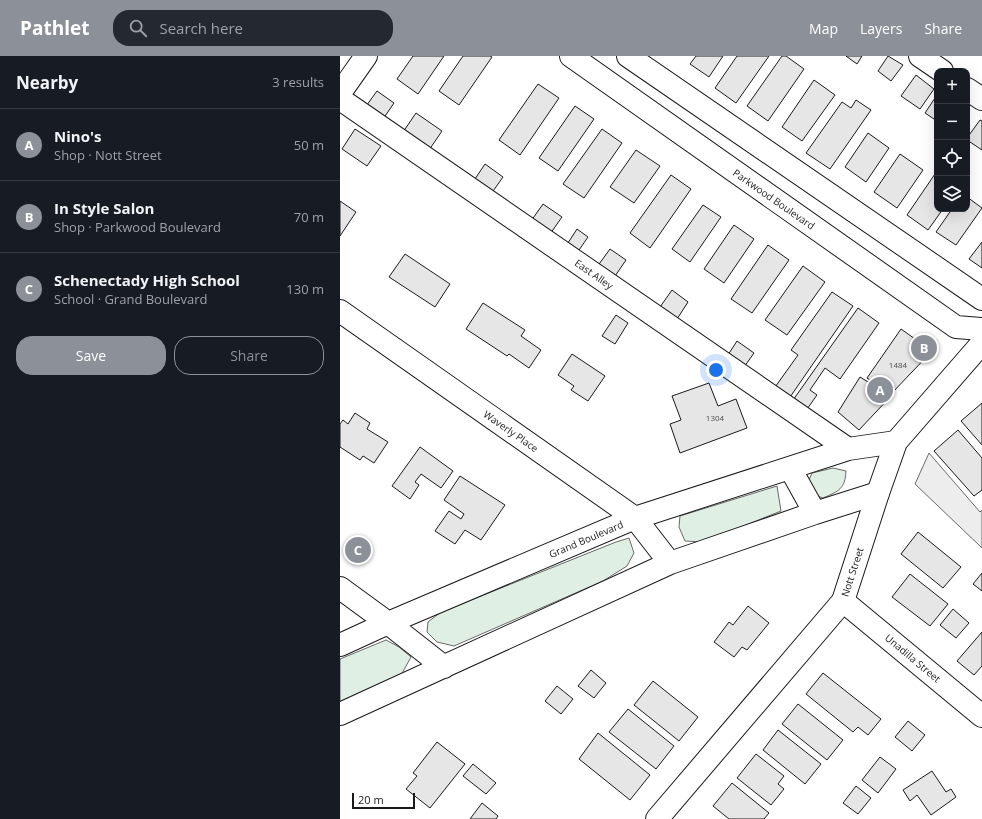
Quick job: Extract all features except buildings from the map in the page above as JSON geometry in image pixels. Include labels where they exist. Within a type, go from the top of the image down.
[{"type":"street","points":[[340,93],[366,56]]},
{"type":"street","name":"Parkwood Boulevard","points":[[571,56],[956,326],[982,329]]},
{"type":"street","points":[[628,56],[982,299]]},
{"type":"street","points":[[920,56],[938,68]]},
{"type":"street","points":[[970,90],[982,99]]},
{"type":"street","name":"East Alley","points":[[340,99],[848,449]]},
{"type":"street","points":[[696,143],[715,115]]},
{"type":"street","name":"Waverly Place","points":[[340,311],[635,518],[670,563]]},
{"type":"street","name":"Nott Street","points":[[657,819],[843,601],[896,442],[982,343]]},
{"type":"street","name":"Grand Boulevard","points":[[340,645],[388,623],[635,518],[848,449],[896,442]]},
{"type":"street","points":[[790,468],[815,513]]},
{"type":"street","points":[[340,714],[670,563],[878,493]]},
{"type":"street","points":[[340,588],[444,667]]},
{"type":"street","name":"Unadilla Street","points":[[843,601],[982,716]]},
{"type":"green space","points":[[833,468],[846,471],[843,486],[837,491],[823,498],[815,495],[809,480],[812,473]]},
{"type":"green space","points":[[777,486],[781,511],[703,542],[685,541],[679,527],[680,516]]},
{"type":"green space","points":[[629,538],[634,553],[627,566],[603,581],[454,646],[437,642],[427,632],[428,622],[441,612]]},
{"type":"green space","points":[[386,640],[399,647],[411,657],[400,677],[340,704],[340,659]]},
{"type":"shaded area","points":[[929,453],[980,512],[982,510],[982,548],[915,484]]},
{"type":"place","name":"In Style Salon","points":[[924,348]]},
{"type":"place","name":"Nino's","points":[[880,390]]},
{"type":"place","name":"Schenectady High School","points":[[358,550]]}]
